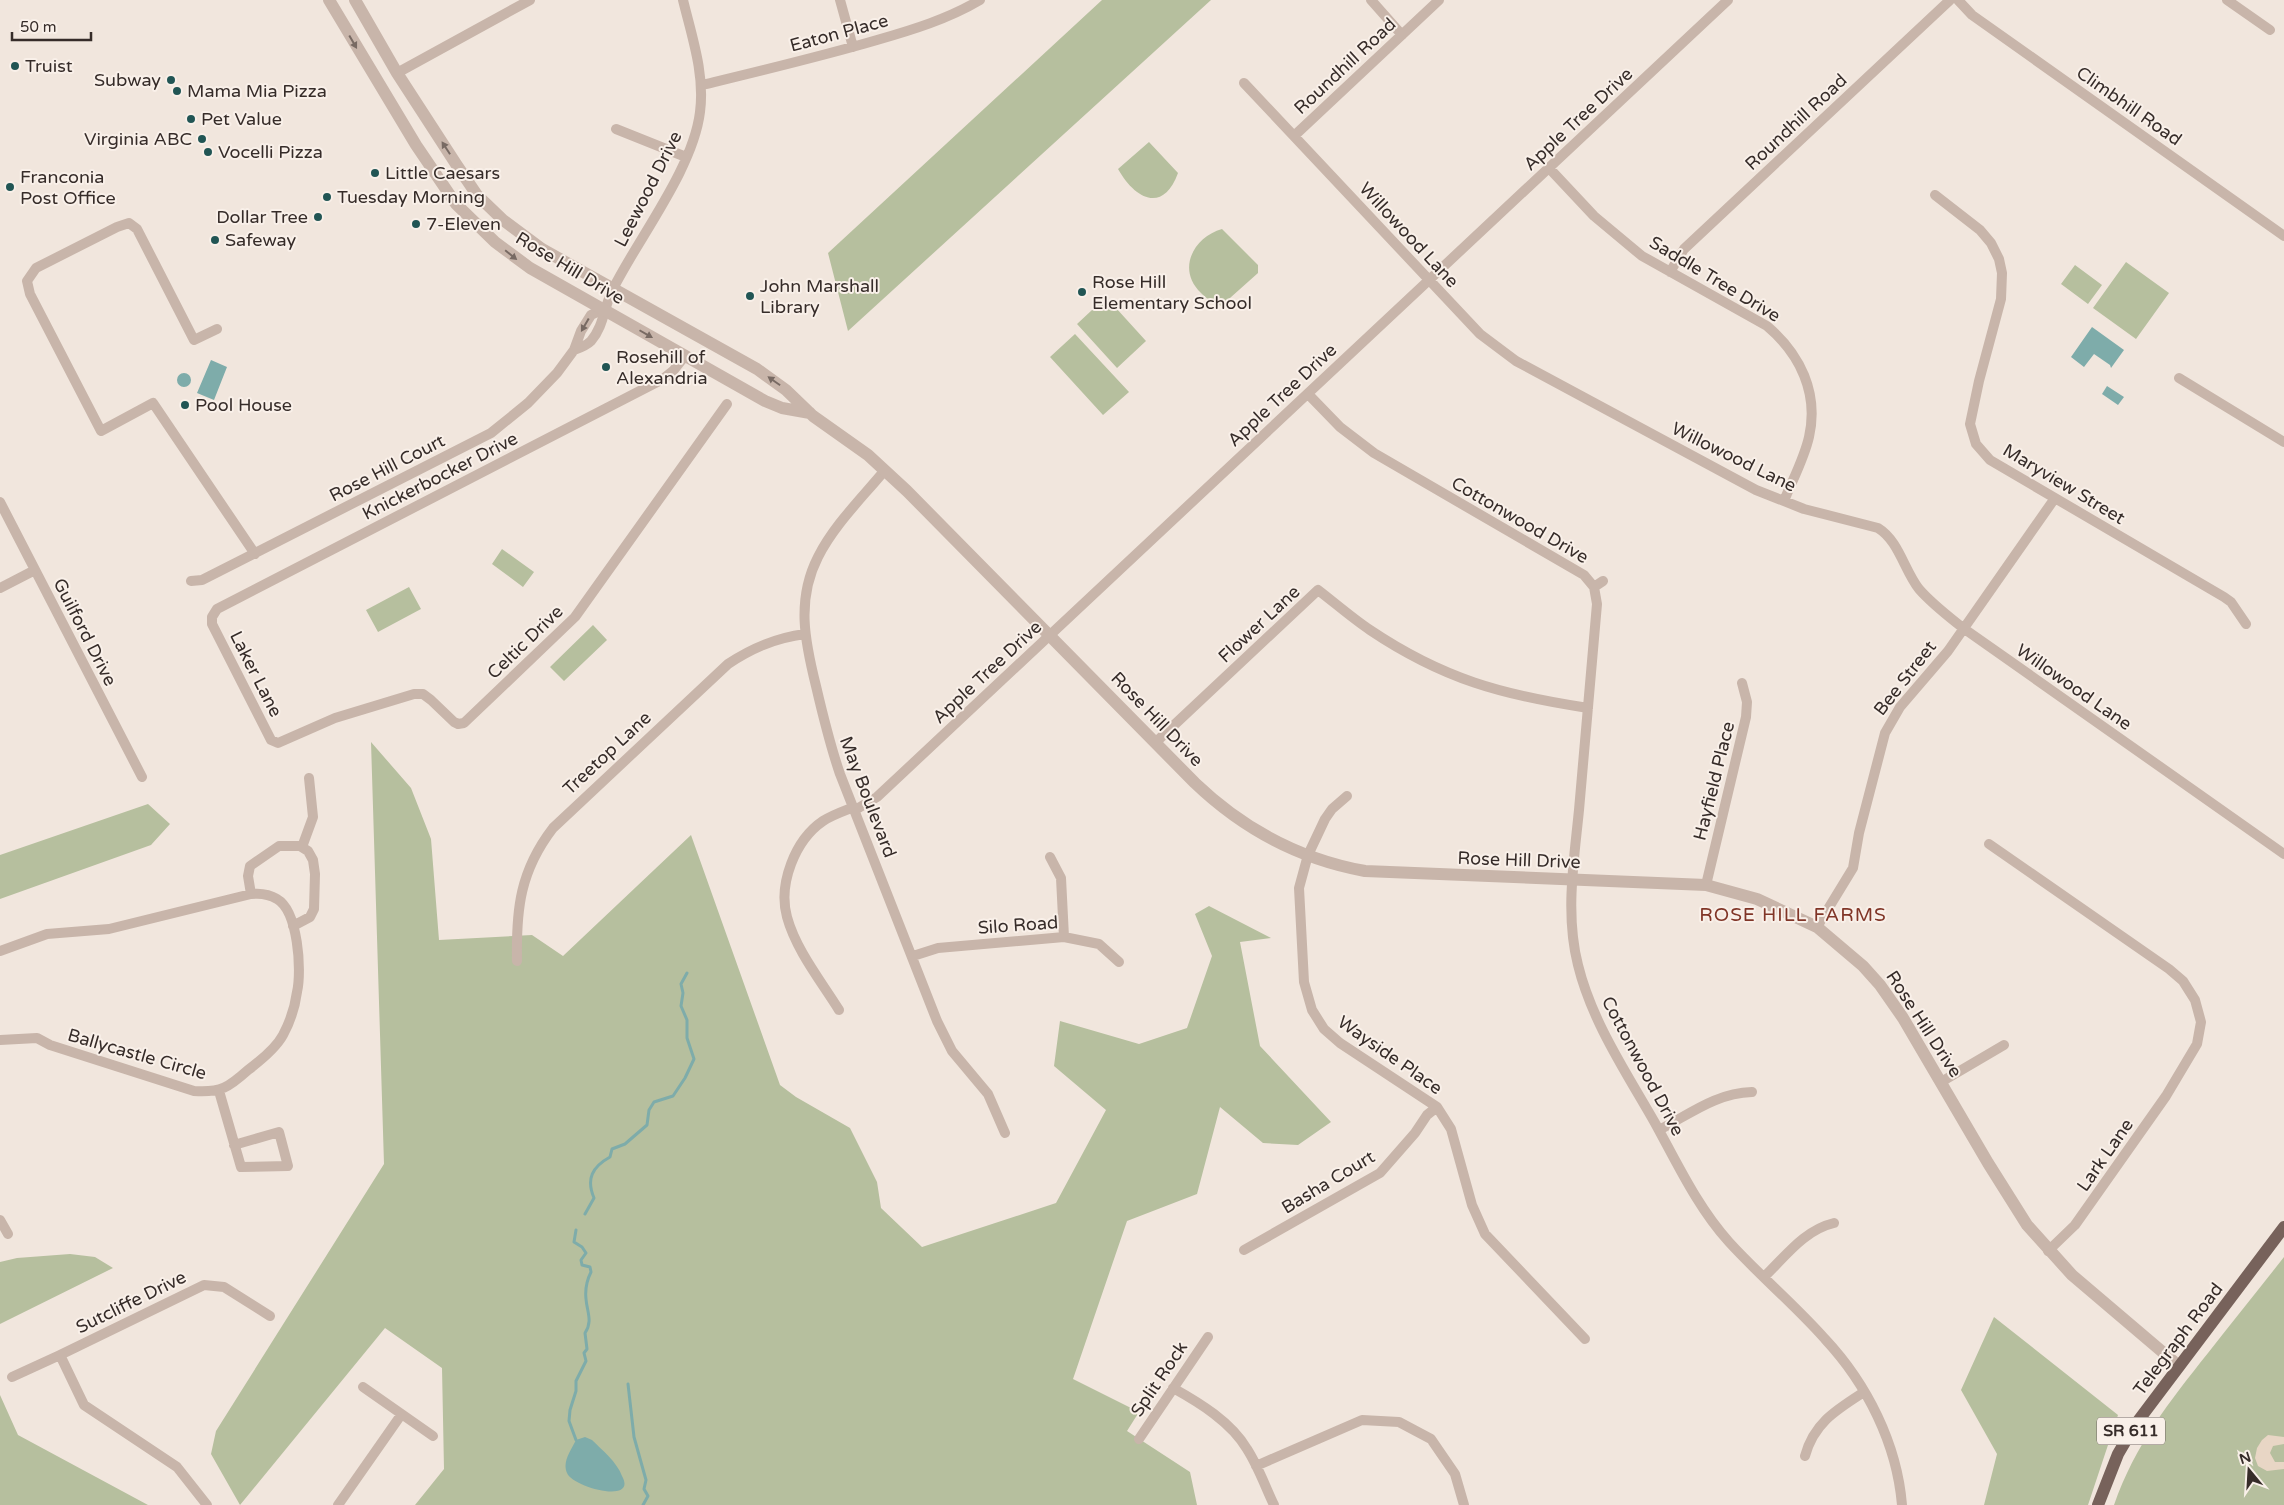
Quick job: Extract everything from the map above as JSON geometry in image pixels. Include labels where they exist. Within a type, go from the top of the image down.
[{"type":"main road","name":"Telegraph Road","points":[[2098,1505],[2123,1444],[2179,1366],[2284,1227]]},
{"type":"street","name":"Rose Hill Drive","points":[[329,0],[416,144],[466,215],[517,260],[606,304],[685,356],[765,400],[782,408],[810,413]]},
{"type":"street","name":"Rose Hill Drive","points":[[354,0],[397,73],[456,164],[477,194],[503,220],[542,249],[757,369],[786,390],[810,413],[868,455],[1195,783],[1228,812],[1273,841],[1344,867],[1385,873],[1706,885],[1757,899],[1817,927],[1848,952],[1880,985],[1903,1018],[2014,1206],[2048,1250],[2090,1292],[2179,1366]]},
{"type":"street","points":[[397,73],[530,0]]},
{"type":"street","name":"Leewood Drive","points":[[606,304],[686,157],[698,122],[702,85],[696,49],[683,0]]},
{"type":"street","points":[[840,0],[853,47]]},
{"type":"street","name":"Eaton Place","points":[[702,85],[853,47],[949,17],[980,0]]},
{"type":"street","points":[[1371,0],[1402,35]]},
{"type":"street","name":"Roundhill Road","points":[[1294,136],[1439,0]]},
{"type":"street","name":"Apple Tree Drive","points":[[839,1010],[797,942],[786,916],[785,889],[789,867],[801,844],[822,822],[877,797],[1728,0]]},
{"type":"street","name":"Roundhill Road","points":[[1670,272],[1684,249],[1950,0]]},
{"type":"street","name":"Climbhill Road","points":[[1958,0],[1972,15],[2284,236]]},
{"type":"street","points":[[2227,0],[2270,30]]},
{"type":"street","name":"Willowood Lane","points":[[1244,83],[1480,334],[1516,362],[1756,490],[1804,510],[1878,528],[1886,533],[1893,541],[1907,571],[1920,590],[1963,628],[2284,854]]},
{"type":"street","points":[[616,130],[686,157]]},
{"type":"street","name":"Saddle Tree Drive","points":[[1549,168],[1615,235],[1642,256],[1767,326],[1787,345],[1801,367],[1810,397],[1811,427],[1806,447],[1784,502]]},
{"type":"street","name":"Maryview Street","points":[[1935,195],[1980,230],[1991,243],[1999,259],[2002,273],[2001,299],[1971,413],[1970,424],[1976,444],[1990,460],[2232,602],[2246,624]]},
{"type":"street","points":[[217,329],[194,340],[137,229],[129,223],[117,226],[36,268],[28,277],[27,288],[101,431],[153,404],[255,554]]},
{"type":"street","name":"Rose Hill Court","points":[[191,581],[202,580],[255,554],[488,434],[528,403],[557,373],[574,350],[581,331],[591,316],[606,304]]},
{"type":"street","name":"Knickerbocker Drive","points":[[212,624],[212,617],[218,609],[663,379],[673,371],[685,356]]},
{"type":"street","points":[[2179,378],[2284,442]]},
{"type":"street","name":"Cottonwood Drive","points":[[1308,394],[1340,427],[1374,453],[1584,576],[1594,587],[1597,604],[1571,902],[1572,935],[1585,991],[1602,1030],[1714,1222],[1729,1242],[1826,1340],[1864,1392],[1882,1425],[1895,1460],[1900,1482],[1902,1505]]},
{"type":"street","name":"Celtic Drive","points":[[271,740],[278,742],[335,718],[414,694],[423,694],[454,722],[458,724],[464,723],[575,617],[727,404]]},
{"type":"street","name":"May Boulevard","points":[[885,470],[833,533],[817,558],[809,577],[804,598],[804,634],[827,736],[840,774],[944,1037],[952,1051],[988,1094],[1005,1133]]},
{"type":"street","name":"Bee Street","points":[[1817,927],[1853,868],[1859,833],[1873,778],[1885,733],[1891,719],[1963,628],[2055,498]]},
{"type":"street","name":"Guilford Drive","points":[[0,502],[142,777]]},
{"type":"street","points":[[0,588],[35,570]]},
{"type":"street","points":[[1594,587],[1603,581]]},
{"type":"street","name":"Flower Lane","points":[[1156,742],[1318,590],[1368,629],[1396,647],[1441,670],[1506,693],[1588,708]]},
{"type":"street","name":"Laker Lane","points":[[212,624],[271,740]]},
{"type":"street","name":"Treetop Lane","points":[[517,961],[516,926],[521,890],[534,858],[553,828],[728,664],[767,642],[804,634]]},
{"type":"street","name":"Hayfield Place","points":[[1706,885],[1746,717],[1747,702],[1742,683]]},
{"type":"street","points":[[302,847],[313,817],[309,778]]},
{"type":"street","name":"Wayside Place","points":[[1346,796],[1332,809],[1325,819],[1303,870],[1299,897],[1304,982],[1312,1010],[1324,1029],[1340,1043],[1437,1107],[1451,1128],[1472,1205],[1485,1234],[1586,1339]]},
{"type":"street","name":"Lark Lane","points":[[1989,844],[2183,981],[2195,1000],[2200,1022],[2197,1044],[2182,1072],[2075,1225],[2048,1250]]},
{"type":"street","points":[[251,894],[248,876],[250,866],[278,846],[302,847],[308,851],[313,860],[315,874],[314,909],[310,917],[293,926]]},
{"type":"street","points":[[1050,857],[1061,878],[1064,937]]},
{"type":"street","name":"Ballycastle Circle","points":[[0,951],[47,934],[109,929],[261,893],[278,899],[286,909],[298,945],[298,990],[282,1037],[258,1063],[231,1085],[219,1091],[194,1091],[50,1045],[37,1038],[0,1040]]},
{"type":"street","name":"Silo Road","points":[[912,956],[938,948],[1064,937],[1099,944],[1119,962]]},
{"type":"street","points":[[1941,1082],[2004,1045]]},
{"type":"street","points":[[219,1091],[234,1145],[241,1168],[288,1166],[279,1132],[234,1145]]},
{"type":"street","points":[[1659,1130],[1719,1097],[1735,1092],[1752,1092]]},
{"type":"street","name":"Basha Court","points":[[1244,1250],[1380,1173],[1415,1133],[1427,1115],[1437,1107]]},
{"type":"street","points":[[0,1220],[8,1234]]},
{"type":"street","points":[[1764,1277],[1810,1232],[1821,1226],[1834,1223]]},
{"type":"street","name":"Sutcliffe Drive","points":[[12,1377],[204,1285],[224,1287],[270,1316]]},
{"type":"street","name":"Split Rock","points":[[1139,1439],[1208,1337]]},
{"type":"street","points":[[60,1354],[78,1396],[84,1405],[177,1467],[207,1505]]},
{"type":"street","points":[[363,1387],[433,1436]]},
{"type":"street","points":[[1173,1388],[1216,1416],[1230,1428],[1247,1448],[1274,1505]]},
{"type":"street","points":[[1805,1456],[1810,1439],[1818,1427],[1841,1407],[1864,1392]]},
{"type":"street","points":[[338,1505],[401,1415]]},
{"type":"street","points":[[1256,1466],[1362,1420],[1399,1422],[1431,1439],[1455,1474],[1464,1505]]},
{"type":"green space","points":[[1102,0],[1211,0],[848,331],[828,253]]},
{"type":"green space","points":[[1149,142],[1178,173],[1172,186],[1165,194],[1157,198],[1149,198],[1140,194],[1132,188],[1118,169]]},
{"type":"green space","points":[[1222,229],[1258,265],[1258,273],[1221,306],[1205,297],[1194,284],[1189,264],[1196,246],[1212,233]]},
{"type":"green space","points":[[2126,262],[2169,293],[2136,339],[2093,308]]},
{"type":"green space","points":[[2075,265],[2102,285],[2088,304],[2061,284]]},
{"type":"green space","points":[[1106,297],[1146,341],[1117,368],[1077,324]]},
{"type":"green space","points":[[1075,334],[1129,392],[1103,415],[1050,357]]},
{"type":"green space","points":[[502,549],[534,572],[523,587],[492,564]]},
{"type":"green space","points":[[409,587],[421,609],[378,632],[366,610]]},
{"type":"green space","points":[[593,625],[607,640],[564,681],[550,667]]},
{"type":"green space","points":[[371,742],[411,788],[431,839],[439,940],[532,935],[563,956],[691,835],[780,1085],[796,1097],[850,1128],[877,1182],[881,1208],[922,1247],[1056,1203],[1106,1110],[1054,1066],[1060,1021],[1139,1044],[1187,1028],[1212,956],[1195,914],[1209,906],[1271,938],[1240,942],[1260,1046],[1331,1122],[1298,1145],[1263,1143],[1220,1107],[1197,1194],[1127,1221],[1073,1379],[1139,1412],[1127,1431],[1190,1472],[1197,1505],[415,1505],[444,1469],[442,1368],[385,1328],[240,1505],[211,1454],[216,1431],[384,1164]]},
{"type":"green space","points":[[148,804],[170,824],[151,845],[0,899],[0,855]]},
{"type":"green space","points":[[70,1254],[95,1257],[113,1268],[0,1324],[0,1262],[17,1258]]},
{"type":"green space","points":[[2284,1257],[2284,1505],[2114,1505],[2132,1463],[2154,1425]]},
{"type":"green space","points":[[1994,1317],[2118,1415],[2088,1505],[1984,1505],[1997,1454],[1961,1390]]},
{"type":"green space","points":[[0,1395],[18,1435],[148,1505],[0,1505]]},
{"type":"shaded area","points":[[2268,1435],[2284,1437],[2284,1444],[2273,1446],[2270,1453],[2275,1462],[2284,1462],[2284,1469],[2267,1471],[2258,1466],[2255,1458],[2257,1448]]},
{"type":"water","points":[[2092,327],[2124,350],[2111,368],[2110,365],[2094,354],[2084,367],[2071,357]]},
{"type":"water","points":[[211,360],[227,367],[214,400],[197,393]]},
{"type":"water","points":[[181,373],[187,373],[191,380],[187,387],[181,387],[177,383],[177,377]]},
{"type":"water","points":[[2107,386],[2124,397],[2118,405],[2102,394]]},
{"type":"water","points":[[585,1437],[592,1440],[617,1466],[624,1485],[621,1490],[602,1491],[591,1488],[571,1478],[567,1473],[566,1460],[576,1440]]},
{"type":"waterway","points":[[585,1214],[594,1198],[591,1179],[595,1169],[610,1157],[612,1149],[625,1144],[647,1125],[649,1110],[654,1102],[673,1096],[685,1078],[694,1059],[687,1038],[687,1020],[681,1006],[683,993],[681,984],[687,973]]},
{"type":"waterway","points":[[576,1230],[574,1242],[582,1247],[586,1253],[581,1260],[582,1265],[590,1267],[591,1272],[586,1292],[589,1324],[585,1333],[587,1349],[584,1353],[586,1361],[576,1381],[576,1391],[570,1410],[569,1421],[576,1440]]},
{"type":"waterway","points":[[628,1384],[634,1437],[646,1480],[644,1489],[648,1496],[643,1505]]},
{"type":"place","name":"Truist","points":[[15,66]]},
{"type":"place","name":"Subway","points":[[171,80]]},
{"type":"place","name":"Mama Mia Pizza","points":[[177,91]]},
{"type":"place","name":"Pet Value","points":[[191,119]]},
{"type":"place","name":"Virginia ABC","points":[[202,139]]},
{"type":"place","name":"Vocelli Pizza","points":[[208,152]]},
{"type":"place","name":"Little Caesars","points":[[375,173]]},
{"type":"place","name":"Franconia Post Office","points":[[10,187]]},
{"type":"place","name":"Tuesday Morning","points":[[327,197]]},
{"type":"place","name":"Dollar Tree","points":[[318,217]]},
{"type":"place","name":"7-Eleven","points":[[416,224]]},
{"type":"place","name":"Safeway","points":[[215,240]]},
{"type":"place","name":"Rose Hill Elementary School","points":[[1082,292]]},
{"type":"place","name":"John Marshall Library","points":[[750,296]]},
{"type":"place","name":"Rosehill of Alexandria","points":[[606,367]]},
{"type":"place","name":"Pool House","points":[[185,405]]},
{"type":"district","name":"ROSE HILL FARMS","points":[[1793,915]]}]
